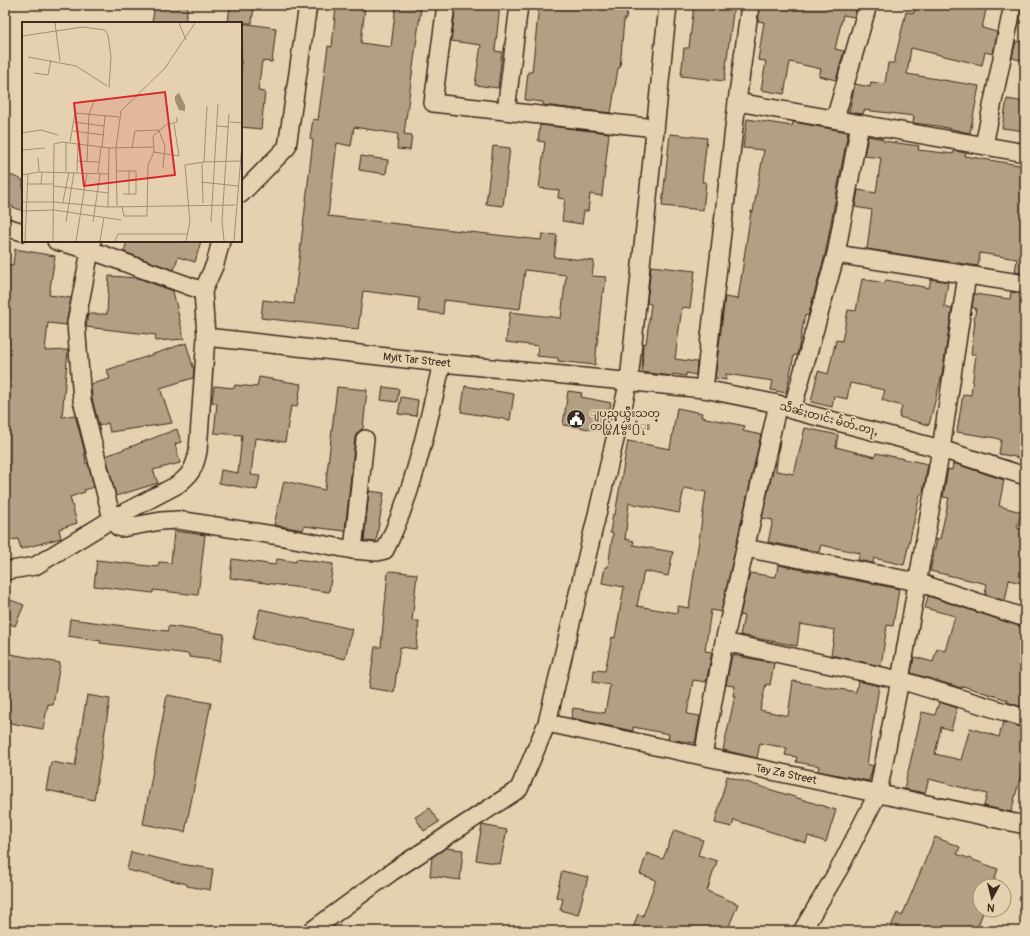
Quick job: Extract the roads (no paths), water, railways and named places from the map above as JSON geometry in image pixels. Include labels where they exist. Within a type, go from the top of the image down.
[{"type":"street","points":[[242,193],[286,147],[308,5]]},
{"type":"street","points":[[446,5],[433,103],[655,128]]},
{"type":"street","points":[[506,111],[519,5]]},
{"type":"street","points":[[311,931],[393,871],[519,789],[547,723],[629,381],[668,5]]},
{"type":"street","points":[[704,389],[737,102],[750,5]]},
{"type":"street","points":[[835,119],[868,5]]},
{"type":"street","points":[[984,145],[1013,5]]},
{"type":"street","points":[[737,102],[1025,152]]},
{"type":"street","points":[[703,756],[724,642],[745,548],[785,407],[836,254],[860,124]]},
{"type":"street","points":[[5,228],[22,232]]},
{"type":"street","points":[[63,242],[91,246],[203,291]]},
{"type":"street","points":[[5,571],[35,566],[112,519],[177,485],[186,479],[195,468],[198,451],[206,337],[203,291],[215,264],[221,242]]},
{"type":"street","points":[[91,246],[76,323],[82,400],[112,519],[118,527],[122,528],[161,521],[178,520],[353,550],[377,552],[385,550],[407,496],[442,363]]},
{"type":"street","points":[[836,254],[1025,284]]},
{"type":"street","points":[[802,931],[839,869],[878,793],[900,680],[941,449],[968,275]]},
{"type":"street","name":"Myit Tar Street","points":[[206,337],[442,363],[629,381]]},
{"type":"street","name":"သဵၼ်ႈတၢင်း မႅတ်ႉတႃႇ","points":[[629,381],[704,389],[785,407],[941,449],[1025,476]]},
{"type":"street","points":[[353,550],[365,439]]},
{"type":"street","points":[[745,548],[917,582],[1025,618]]},
{"type":"street","points":[[724,642],[900,680],[1025,718]]},
{"type":"street","name":"Tay Za Street","points":[[547,723],[1025,825]]},
{"type":"place","name":"ျပည္နယ္မီးသတ္ တပ္ဖြဲ႔မွဴး႐ံုး","points":[[576,419]]}]
